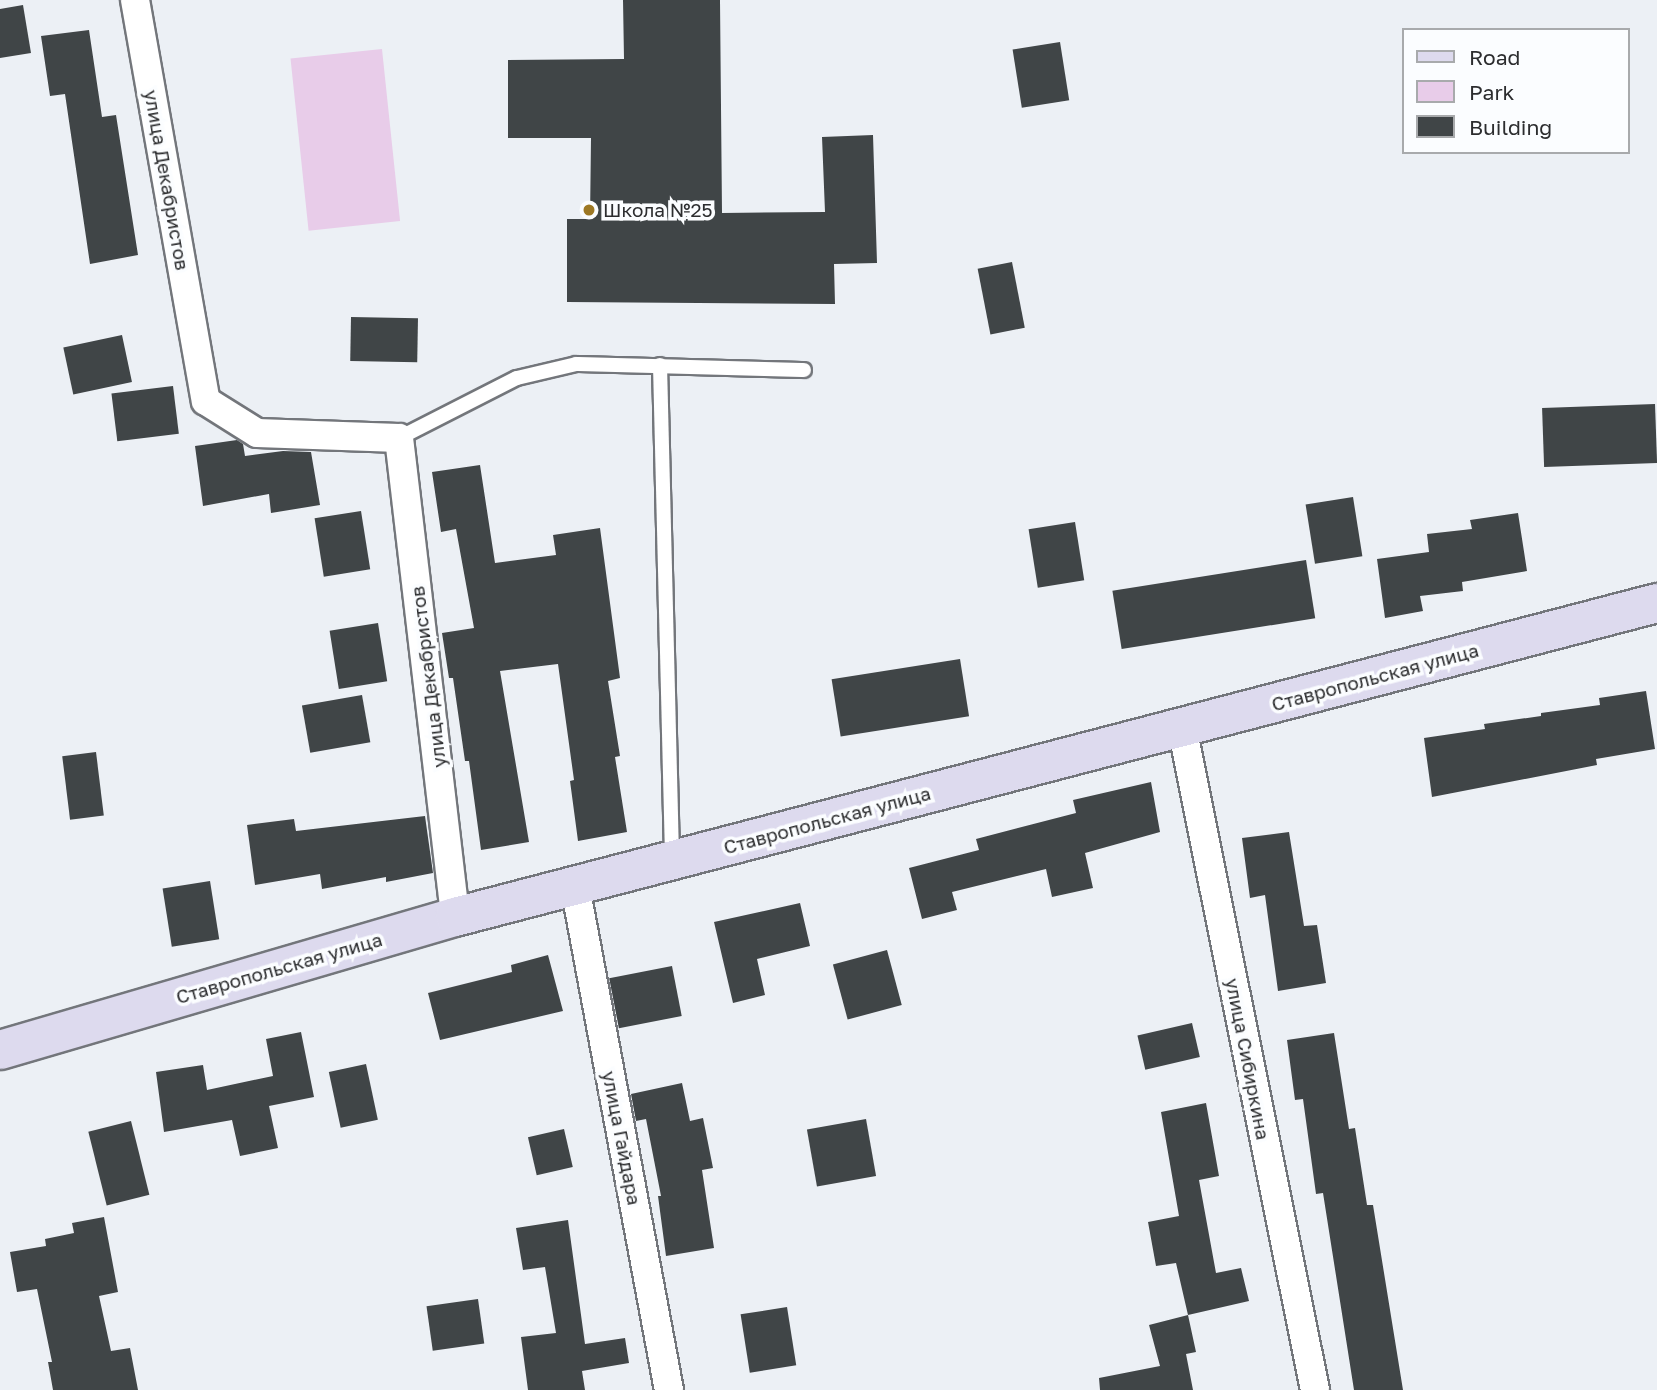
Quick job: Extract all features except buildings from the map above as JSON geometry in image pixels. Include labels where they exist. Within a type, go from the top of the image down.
[{"type":"main road","name":"Ставропольская улица","points":[[0,1050],[455,917],[1657,603]]},
{"type":"street","name":"улица Декабристов","points":[[135,0],[206,401],[257,433],[399,438],[455,917]]},
{"type":"street","name":"улица Сибиркина","points":[[1182,727],[1315,1390]]},
{"type":"street","name":"улица Гайдара","points":[[575,886],[669,1390]]},
{"type":"lane","points":[[399,438],[517,378],[576,363],[804,370]]},
{"type":"lane","points":[[660,365],[673,860]]},
{"type":"green space","points":[[382,49],[400,221],[309,231],[291,59]]},
{"type":"place","name":"Школа №25","points":[[589,210]]}]
